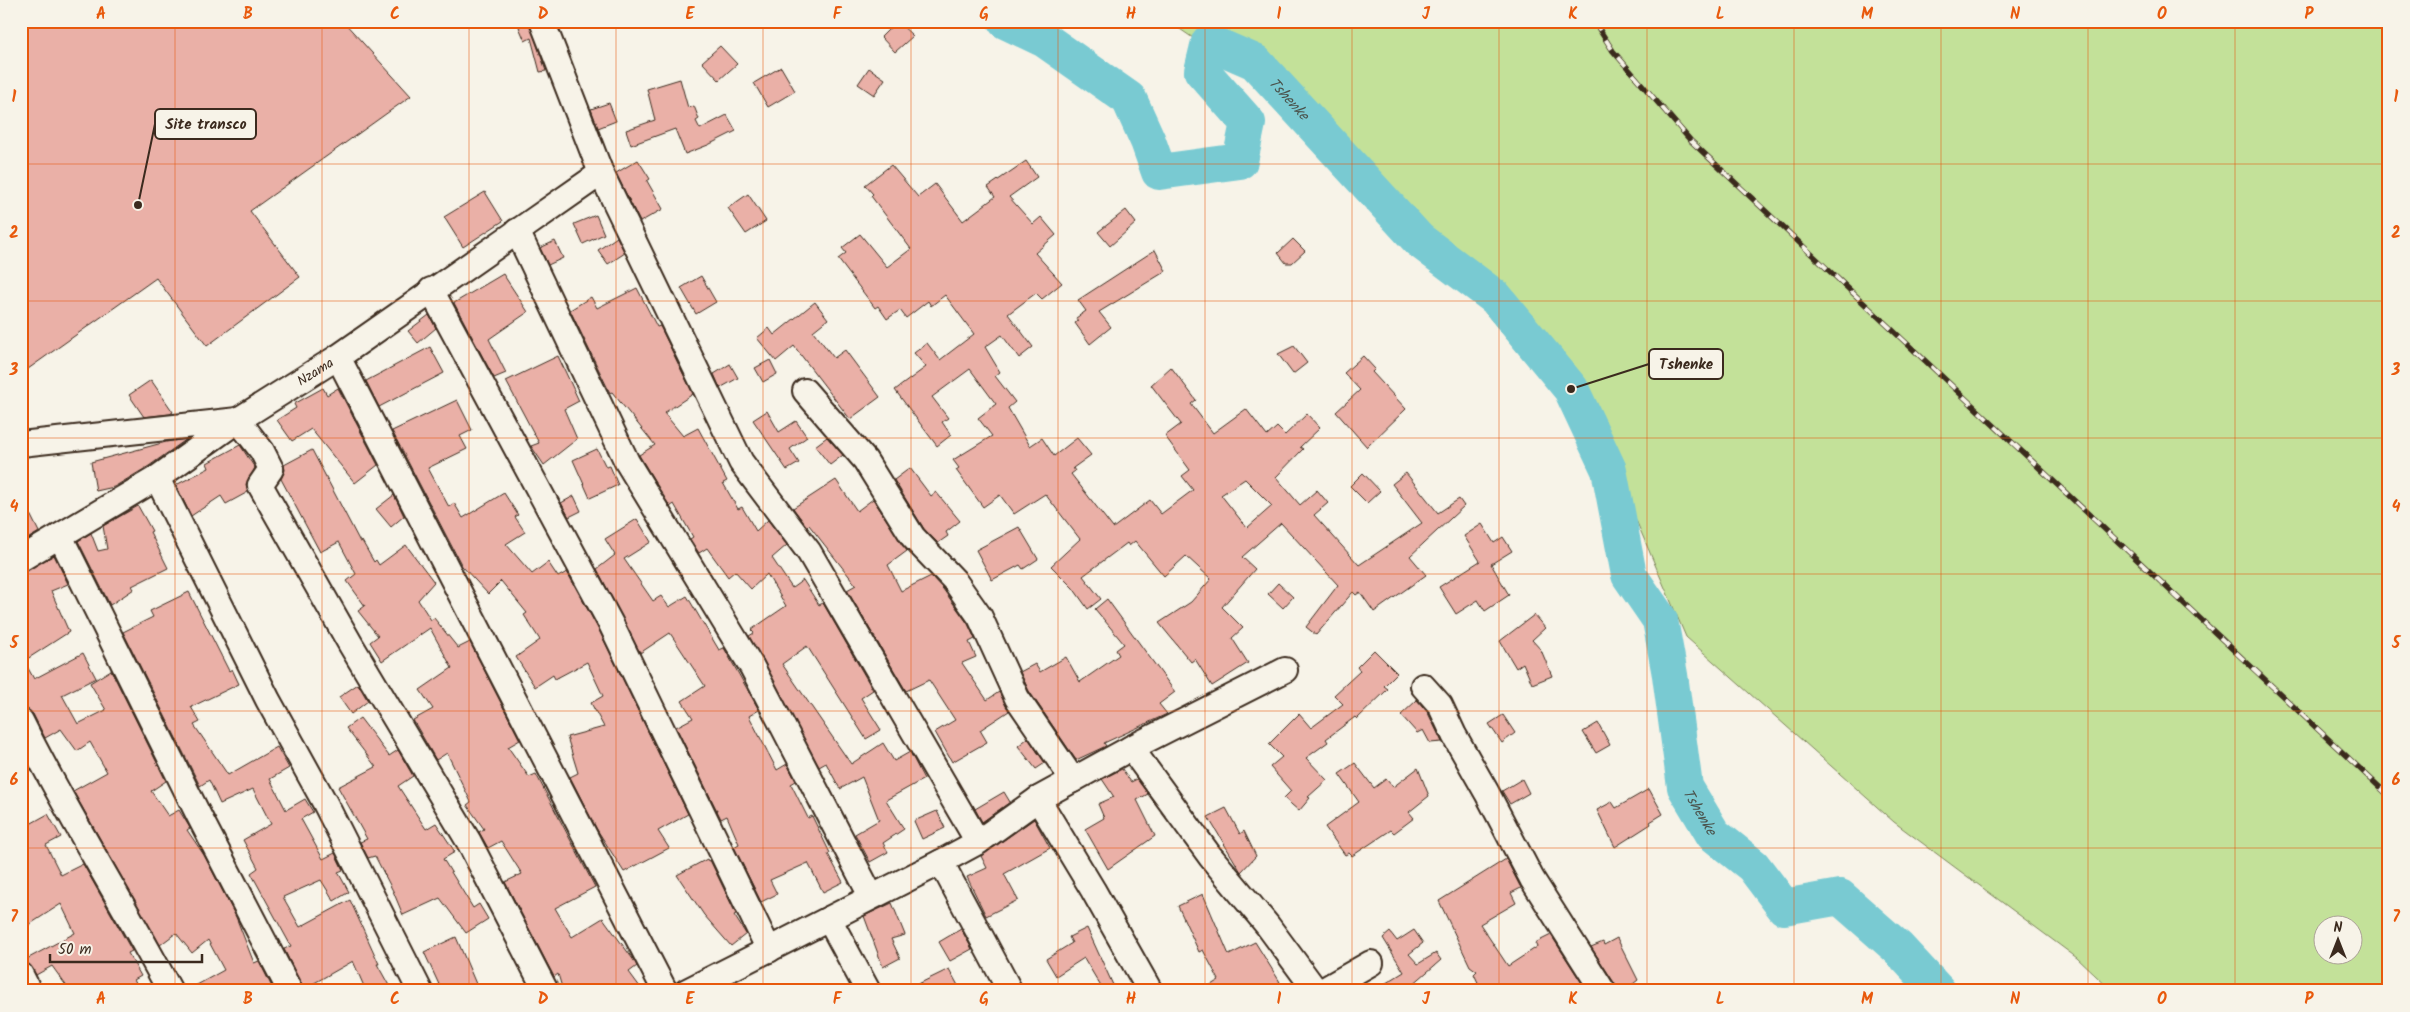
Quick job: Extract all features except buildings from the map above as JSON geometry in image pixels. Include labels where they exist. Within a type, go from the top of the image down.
[{"type":"street","points":[[542,21],[601,173],[741,462],[809,552],[978,842]]},
{"type":"street","name":"Nzama","points":[[21,559],[157,478],[238,420],[338,357],[431,290],[601,173]]},
{"type":"street","points":[[517,231],[627,462],[752,667],[871,896]]},
{"type":"street","points":[[431,290],[610,624],[769,950]]},
{"type":"street","points":[[338,357],[665,991]]},
{"type":"street","points":[[805,391],[865,460],[913,537],[959,587],[980,617],[1017,698],[1074,780]]},
{"type":"street","points":[[21,444],[238,420],[262,451],[271,469],[260,485],[351,645],[469,842],[546,991]]},
{"type":"street","points":[[157,478],[268,700],[325,804],[420,991]]},
{"type":"street","points":[[60,536],[199,816],[290,991]]},
{"type":"street","points":[[686,991],[726,983],[769,950],[978,842],[1038,799],[1131,748],[1285,670]]},
{"type":"street","points":[[1423,686],[1440,705],[1454,735],[1532,879],[1603,991]]},
{"type":"street","points":[[21,721],[43,766],[134,922],[170,991]]},
{"type":"street","points":[[1131,748],[1210,856],[1268,926],[1316,991]]},
{"type":"street","points":[[1038,799],[1093,890],[1150,991]]},
{"type":"street","points":[[941,862],[1010,991]]},
{"type":"street","points":[[829,919],[868,991]]},
{"type":"street","points":[[1322,991],[1371,963]]},
{"type":"street","points":[[21,975],[29,991]]},
{"type":"green space","points":[[1168,21],[2389,21],[2389,991],[2112,991],[2077,958],[1894,822],[1686,637],[1612,464],[1387,195],[1224,59]]},
{"type":"waterway","name":"Tshenke","points":[[1005,21],[1045,40],[1129,99],[1148,141],[1159,172],[1240,161],[1248,123],[1202,71],[1209,42],[1255,62],[1419,240],[1496,298],[1571,389],[1609,470],[1629,575],[1660,620],[1670,675],[1685,787],[1713,834],[1753,866],[1784,907],[1840,897],[1898,948],[1938,991]]},
{"type":"railway","points":[[1594,21],[1613,51],[1691,141],[2389,796]]},
{"type":"place","name":"Site transco","points":[[138,205]]},
{"type":"place","name":"Tshenke","points":[[1571,389]]}]
